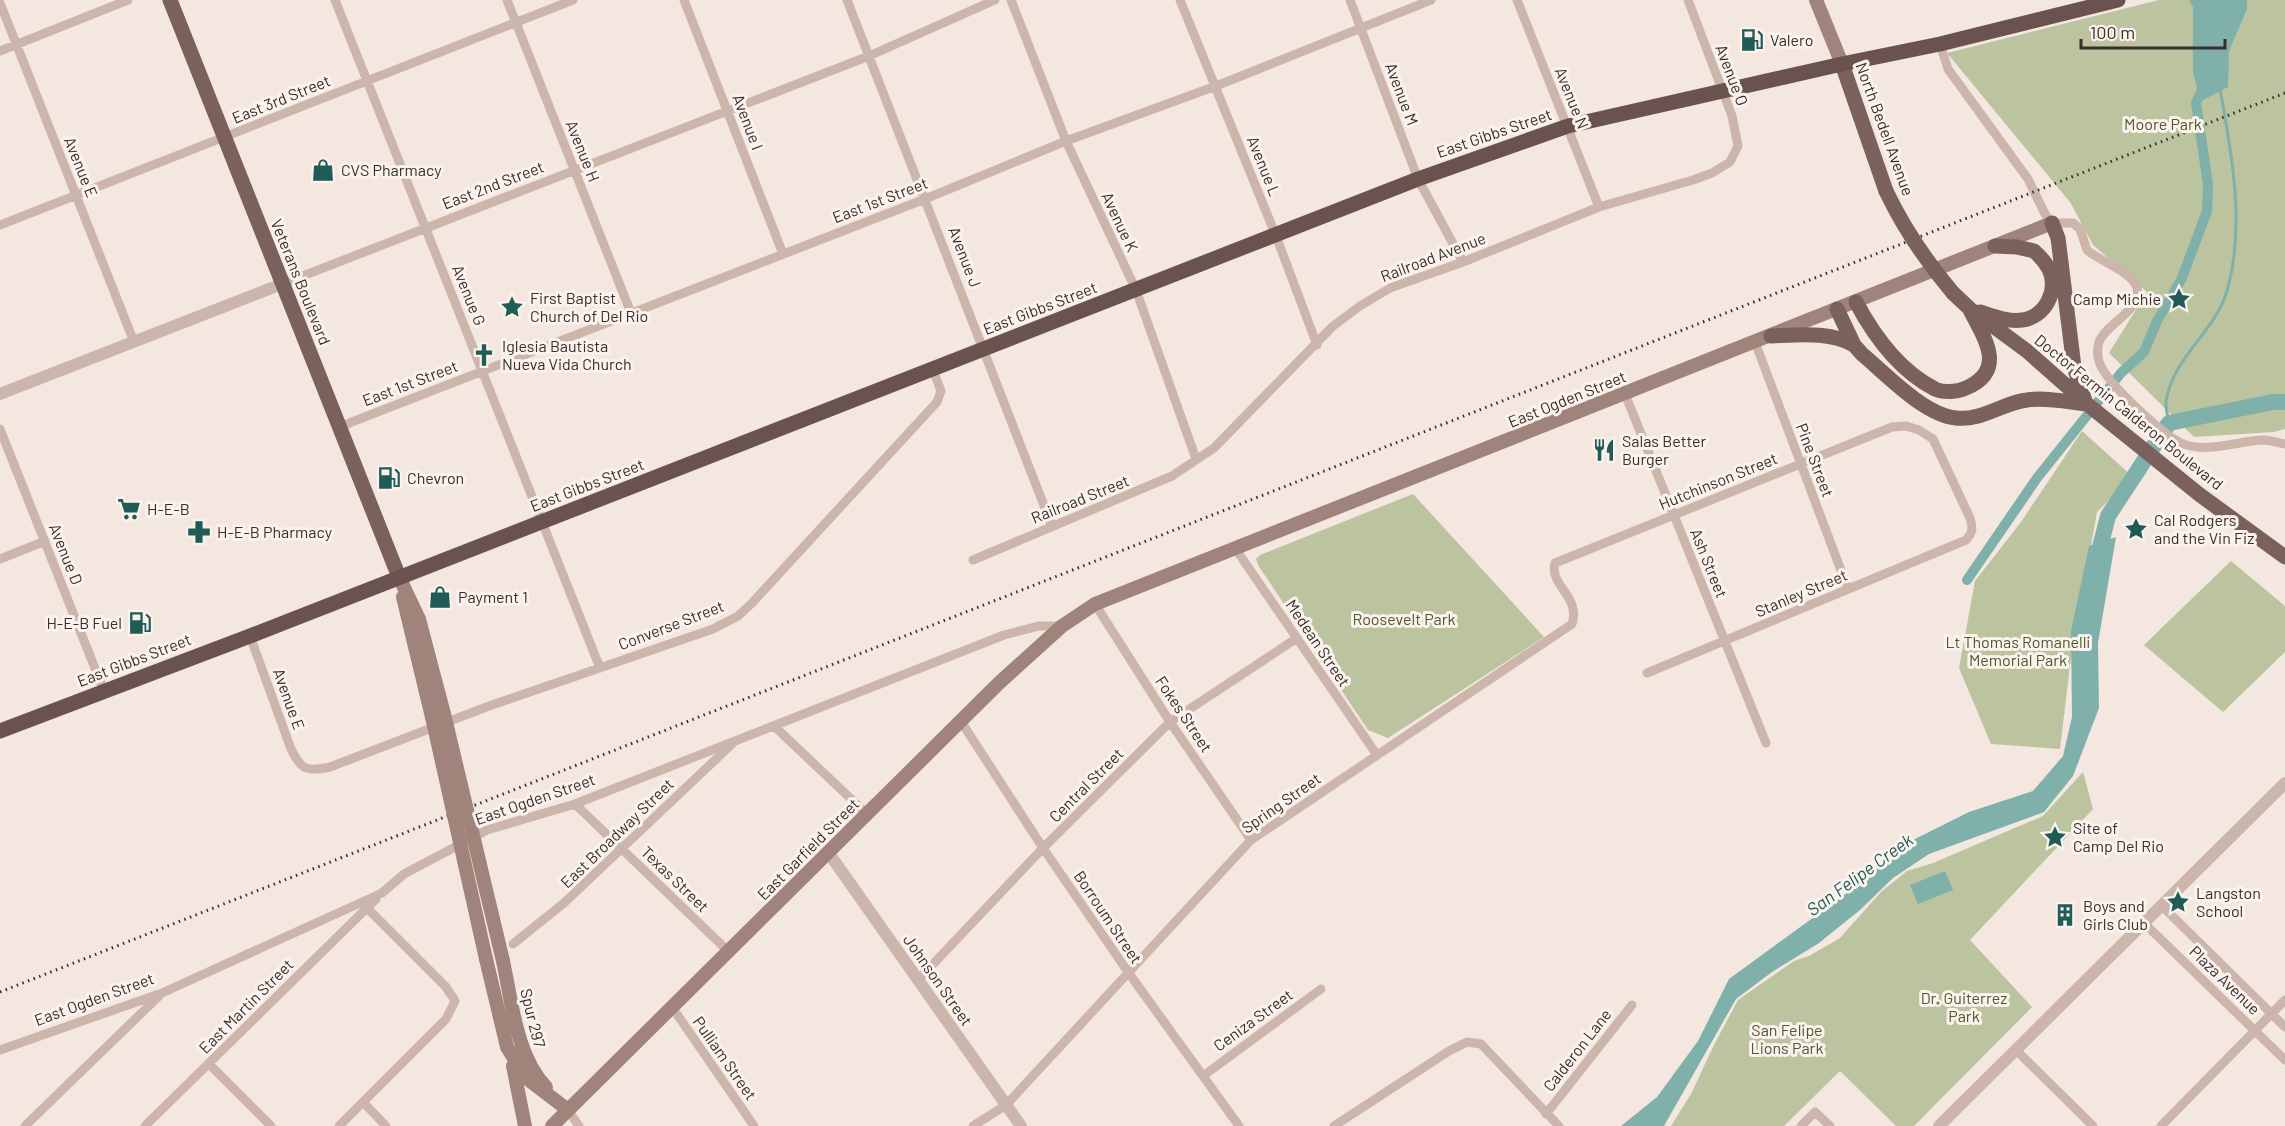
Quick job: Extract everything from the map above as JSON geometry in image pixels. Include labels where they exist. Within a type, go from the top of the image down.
[{"type":"highway","name":"East Gibbs Street","points":[[0,731],[250,636],[1418,179],[1568,126],[1842,64],[1940,45],[2118,0]]},
{"type":"main road","name":"Veterans Boulevard","points":[[170,0],[399,577]]},
{"type":"main road","name":"North Bedell Avenue","points":[[1816,0],[1842,64],[1886,191],[1899,219],[1924,258],[1953,293]]},
{"type":"main road","name":"East Ogden Street","points":[[1095,604],[2052,223]]},
{"type":"main road","points":[[1771,336],[1826,336],[1845,340],[1854,345],[1927,408],[1955,418],[1979,416],[2027,399],[2086,404],[2074,367],[2058,238],[2052,223]]},
{"type":"main road","points":[[1970,309],[2011,321],[2024,320],[2038,313],[2050,301],[2052,285],[2050,272],[2034,250],[1995,246]]},
{"type":"main road","name":"Doctor Fermin Calderon Boulevard","points":[[1953,293],[1970,309],[2027,351],[2086,404],[2200,495],[2285,556]]},
{"type":"main road","points":[[1856,302],[1870,329],[1888,350],[1921,380],[1938,390],[1949,392],[1963,390],[1976,384],[1986,375],[1990,359],[1988,343],[1970,309]]},
{"type":"main road","points":[[1837,309],[1854,345]]},
{"type":"main road","name":"Spur 297","points":[[399,577],[419,619],[486,959],[507,1047],[525,1077],[568,1110]]},
{"type":"main road","name":"East Garfield Street","points":[[552,1126],[960,720],[1062,626],[1095,604]]},
{"type":"main road","name":"Spur 297","points":[[438,715],[527,1060],[539,1080],[568,1110]]},
{"type":"main road","points":[[507,1047],[517,1080],[525,1126]]},
{"type":"street","points":[[0,51],[128,0]]},
{"type":"street","name":"Avenue G","points":[[335,0],[600,668]]},
{"type":"street","name":"Avenue H","points":[[507,0],[631,313]]},
{"type":"street","name":"East 3rd Street","points":[[0,225],[573,0]]},
{"type":"street","name":"Avenue I","points":[[684,0],[783,254]]},
{"type":"street","name":"Avenue J","points":[[847,0],[985,349],[1052,526]]},
{"type":"street","name":"East 2nd Street","points":[[0,394],[869,56],[995,0]]},
{"type":"street","name":"Avenue K","points":[[1011,0],[1066,141],[1136,290],[1196,459]]},
{"type":"street","name":"Avenue L","points":[[1180,0],[1276,236],[1317,345]]},
{"type":"street","name":"Avenue M","points":[[1350,0],[1418,179],[1462,262]]},
{"type":"street","name":"East 1st Street","points":[[339,427],[1431,0]]},
{"type":"street","name":"Avenue N","points":[[1517,0],[1599,207]]},
{"type":"street","name":"Avenue O","points":[[1688,0],[1732,116],[1738,146],[1730,162]]},
{"type":"street","name":"Avenue E","points":[[0,3],[134,342]]},
{"type":"street","points":[[1940,45],[1948,69],[2028,178],[2045,214],[2052,223],[2073,223],[2080,229],[2087,250],[2128,275],[2137,289],[2134,303],[2099,340],[2098,357],[2106,375],[2142,412],[2181,443],[2199,447],[2265,440],[2285,444]]},
{"type":"street","name":"Railroad Avenue","points":[[1196,459],[1214,448],[1317,345],[1333,326],[1390,288],[1599,207],[1712,173],[1730,162]]},
{"type":"street","name":"Pine Street","points":[[1755,342],[1848,589]]},
{"type":"street","name":"Converse Street","points":[[305,769],[317,770],[330,767],[489,706],[713,629],[738,616],[937,402],[941,391],[933,369]]},
{"type":"street","name":"Ash Street","points":[[1625,394],[1766,743]]},
{"type":"street","name":"Hutchinson Street","points":[[1555,562],[1892,428],[1906,426],[1919,430],[1933,439],[1973,527],[1966,540]]},
{"type":"street","name":"Avenue D","points":[[0,429],[104,691]]},
{"type":"street","name":"Railroad Street","points":[[973,560],[1172,476],[1196,459]]},
{"type":"street","name":"Stanley Street","points":[[1647,673],[1966,540]]},
{"type":"street","points":[[0,559],[45,541]]},
{"type":"street","name":"Medean Street","points":[[1235,548],[1377,755]]},
{"type":"street","name":"Spring Street","points":[[973,1126],[1006,1105],[1251,840],[1572,624],[1574,608],[1555,576],[1555,562]]},
{"type":"street","name":"Fokes Street","points":[[1095,604],[1170,722],[1251,840]]},
{"type":"street","name":"East Ogden Street","points":[[0,1050],[162,993],[382,893],[404,874],[487,830],[575,804],[1004,635],[1039,626],[1062,626]]},
{"type":"street","name":"Avenue E","points":[[250,636],[291,749],[297,761],[305,769]]},
{"type":"street","name":"Central Street","points":[[918,980],[1043,848],[1170,722],[1297,638]]},
{"type":"street","name":"Borroum Street","points":[[960,720],[1043,848],[1128,972],[1239,1126]]},
{"type":"street","points":[[774,726],[867,814]]},
{"type":"street","name":"East Broadway Street","points":[[513,944],[564,903],[737,740]]},
{"type":"street","points":[[1939,1126],[2285,783]]},
{"type":"street","name":"Texas Street","points":[[575,804],[728,951]]},
{"type":"street","name":"Johnson Street","points":[[828,852],[1021,1126]]},
{"type":"street","name":"East Martin Street","points":[[145,1126],[382,893]]},
{"type":"street","name":"Plaza Avenue","points":[[2162,906],[2285,1027]]},
{"type":"street","points":[[339,1126],[446,1019],[455,1001],[446,987],[367,908]]},
{"type":"street","name":"Plaza Avenue","points":[[2144,923],[2285,1060]]},
{"type":"street","name":"Ceniza Street","points":[[1203,1076],[1321,989]]},
{"type":"street","points":[[25,1126],[162,993]]},
{"type":"street","points":[[2161,1126],[2285,1000]]},
{"type":"street","name":"Calderon Lane","points":[[1546,1114],[1632,1005]]},
{"type":"street","name":"Pulliam Street","points":[[672,1007],[754,1126]]},
{"type":"street","points":[[1334,1126],[1449,1051],[1467,1042],[1481,1044],[1559,1126]]},
{"type":"street","points":[[2016,1050],[2093,1126]]},
{"type":"street","points":[[209,1064],[271,1126]]},
{"type":"street","points":[[363,1102],[386,1126]]},
{"type":"street","points":[[568,1110],[579,1126]]},
{"type":"street","points":[[1801,1126],[1815,1112],[1830,1126]]},
{"type":"green space","name":"Moore Park","points":[[2159,0],[2285,0],[2285,429],[2274,432],[2194,437],[2109,353],[2147,292],[2093,245],[2070,202],[1947,53]]},
{"type":"green space","name":"Lt Thomas Romanelli Memorial Park","points":[[2082,431],[2133,477],[2097,512],[2070,665],[2060,749],[1991,744],[1959,668],[1975,581],[2021,522]]},
{"type":"green space","name":"Roosevelt Park","points":[[1413,494],[1544,637],[1388,738],[1368,730],[1256,559],[1260,555]]},
{"type":"green space","points":[[2231,561],[2285,606],[2285,652],[2223,712],[2144,645]]},
{"type":"green space","name":"San Felipe Lions Park","points":[[2083,772],[2093,809],[1970,940],[2032,1007],[1914,1126],[1896,1126],[1840,1071],[1784,1126],[1671,1126],[1691,1094],[1738,1000],[1794,961],[1809,956],[1840,938],[1881,892],[1907,871],[1933,863],[2043,816]]},
{"type":"water","points":[[2189,0],[2247,0],[2247,9],[2229,51],[2228,87],[2201,101],[2193,73],[2193,7]]},
{"type":"water","points":[[2116,537],[2098,643],[2099,708],[2073,776],[2044,812],[1929,854],[1893,878],[1860,910],[1819,943],[1772,972],[1736,999],[1664,1126],[1621,1126],[1657,1097],[1698,1041],[1729,979],[1858,885],[1901,846],[1969,812],[2033,791],[2063,756],[2072,717],[2071,631],[2089,546]]},
{"type":"water","points":[[1945,871],[1953,890],[1918,904],[1910,885]]},
{"type":"waterway","points":[[1967,580],[2037,478],[2121,373],[2144,352],[2157,321],[2182,278],[2207,211],[2208,184],[2196,103],[2205,83]]},
{"type":"waterway","points":[[2169,423],[2166,404],[2170,385],[2185,358],[2220,309],[2232,269],[2235,244],[2235,192],[2220,89]]},
{"type":"waterway","name":"San Felipe Creek","points":[[2096,563],[2108,516],[2169,423],[2273,402],[2285,402]]},
{"type":"railway","points":[[0,992],[2285,93]]},
{"type":"place","name":"Valero","points":[[1752,40]]},
{"type":"place","name":"CVS Pharmacy","points":[[323,170]]},
{"type":"place","name":"Camp Michie","points":[[2179,299]]},
{"type":"place","name":"First Baptist Church of Del Rio","points":[[512,307]]},
{"type":"place","name":"Iglesia Bautista Nueva Vida Church","points":[[484,355]]},
{"type":"place","name":"Salas Better Burger","points":[[1604,450]]},
{"type":"place","name":"Chevron","points":[[389,478]]},
{"type":"place","name":"H-E-B","points":[[129,509]]},
{"type":"place","name":"Cal Rodgers and the Vin Fiz","points":[[2136,529]]},
{"type":"place","name":"H-E-B Pharmacy","points":[[199,532]]},
{"type":"place","name":"Payment 1","points":[[440,597]]},
{"type":"place","name":"H-E-B Fuel","points":[[140,623]]},
{"type":"place","name":"Site of Camp Del Rio","points":[[2055,837]]},
{"type":"place","name":"Langston School","points":[[2178,902]]},
{"type":"place","name":"Boys and Girls Club","points":[[2065,915]]},
{"type":"park label","name":"Dr. Guiterrez Park","points":[[1964,1007]]}]
